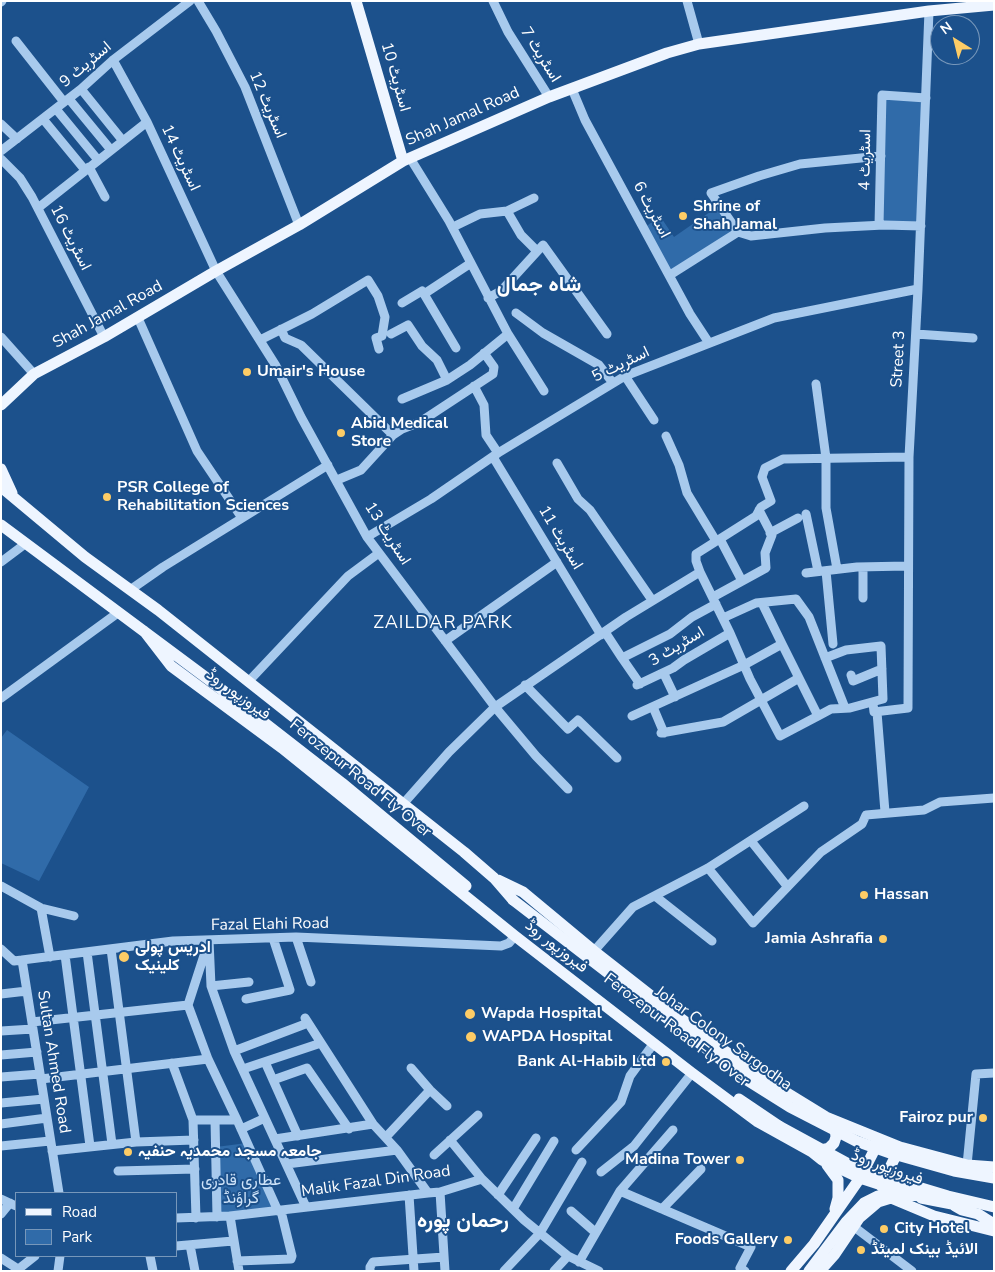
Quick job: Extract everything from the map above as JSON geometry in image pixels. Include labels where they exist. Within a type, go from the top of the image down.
[{"type":"main road","name":"اسٹریٹ 10","points":[[356,1],[407,159]]},
{"type":"main road","name":"Shah Jamal Road","points":[[1,405],[34,374],[138,318],[216,271],[299,225],[407,159],[549,97],[668,53],[699,44],[929,11],[947,5],[994,5]]},
{"type":"main road","points":[[1,469],[13,496]]},
{"type":"main road","name":"فیروزپور روڈ","points":[[1,487],[85,557],[130,590],[403,804],[494,878],[513,900]]},
{"type":"main road","name":"فیروزپور روڈ","points":[[1,525],[212,682]]},
{"type":"main road","name":"فیروزپور روڈ","points":[[144,631],[171,666],[282,748],[515,936],[758,1122],[812,1152],[822,1160],[860,1178],[938,1202],[950,1200]]},
{"type":"main road","name":"Ferozepur Road Fly Over","points":[[212,682],[342,783],[570,972],[733,1095],[779,1126],[858,1169],[950,1200],[994,1206]]},
{"type":"main road","name":"فیروزپور روڈ","points":[[494,878],[524,892],[594,951],[668,1009],[756,1074],[826,1117],[900,1147],[967,1164],[994,1167]]},
{"type":"main road","name":"Johar Colony Sargodha","points":[[513,900],[747,1080],[790,1106],[856,1141],[946,1169],[994,1178]]},
{"type":"main road","points":[[812,1152],[829,1148],[836,1138],[835,1126],[826,1117]]},
{"type":"main road","points":[[791,1271],[814,1244],[860,1178],[880,1139]]},
{"type":"main road","points":[[820,1271],[881,1186],[900,1147]]},
{"type":"main road","points":[[822,1160],[838,1180],[838,1198],[833,1217]]},
{"type":"main road","points":[[881,1186],[906,1206],[934,1216],[994,1231]]},
{"type":"main road","points":[[809,1271],[854,1212],[864,1203],[878,1196],[890,1195],[950,1200],[962,1210],[978,1214],[994,1224]]},
{"type":"main road","points":[[856,1223],[878,1202],[885,1199],[895,1199]]},
{"type":"street","name":"اسٹریٹ 9","points":[[1,151],[81,89],[113,60],[190,1]]},
{"type":"street","name":"اسٹریٹ 12","points":[[198,1],[216,31],[244,87],[299,225]]},
{"type":"street","name":"اسٹریٹ 7","points":[[493,1],[508,32],[549,97]]},
{"type":"street","points":[[687,1],[699,44]]},
{"type":"street","name":"Street 3","points":[[877,712],[908,708],[907,566],[909,457],[921,226],[929,11]]},
{"type":"street","points":[[16,40],[111,150]]},
{"type":"street","name":"اسٹریٹ 14","points":[[113,60],[147,122],[216,271]]},
{"type":"street","points":[[81,89],[123,141]]},
{"type":"street","name":"اسٹریٹ 6","points":[[572,89],[585,120],[709,343]]},
{"type":"street","name":"اسٹریٹ 4","points":[[879,225],[882,95],[926,98]]},
{"type":"street","points":[[56,109],[98,160]]},
{"type":"street","points":[[43,119],[87,169],[105,197]]},
{"type":"street","points":[[38,208],[147,122]]},
{"type":"street","points":[[1,124],[17,139]]},
{"type":"street","points":[[881,156],[800,164],[711,193],[738,232],[752,236],[825,228],[879,225],[921,226]]},
{"type":"street","name":"اسٹریٹ 16","points":[[1,158],[20,178],[38,208],[104,337]]},
{"type":"street","points":[[407,159],[452,227],[508,334],[544,391]]},
{"type":"street","points":[[452,227],[480,214],[507,211],[534,198]]},
{"type":"street","points":[[507,211],[521,235],[538,252]]},
{"type":"street","points":[[670,275],[738,232]]},
{"type":"street","points":[[488,298],[501,291],[544,245],[607,334]]},
{"type":"street","points":[[424,294],[471,263]]},
{"type":"street","name":"اسٹریٹ 13","points":[[216,271],[276,366],[367,536],[495,707],[536,756],[568,789]]},
{"type":"street","points":[[260,340],[312,314],[368,280],[378,296],[385,317],[382,336],[376,338],[380,349]]},
{"type":"street","name":"اسٹریٹ 5","points":[[367,536],[430,499],[496,455],[625,376],[774,318],[918,289]]},
{"type":"street","points":[[402,303],[422,291],[456,348]]},
{"type":"street","points":[[516,313],[543,333],[599,365],[613,383]]},
{"type":"street","points":[[138,318],[197,451],[242,518]]},
{"type":"street","points":[[391,334],[408,325],[422,346],[437,360],[447,380]]},
{"type":"street","points":[[281,330],[286,338],[302,345],[392,435]]},
{"type":"street","points":[[402,398],[447,380],[470,365],[508,334]]},
{"type":"street","points":[[916,334],[973,338]]},
{"type":"street","points":[[1,337],[34,374]]},
{"type":"street","points":[[337,480],[361,470],[392,435],[420,422],[492,374],[494,367],[484,353]]},
{"type":"street","points":[[625,376],[654,420]]},
{"type":"street","points":[[816,384],[826,458],[826,508],[837,570]]},
{"type":"street","name":"اسٹریٹ 11","points":[[474,386],[484,405],[486,435],[496,455],[557,562],[639,685]]},
{"type":"street","points":[[666,436],[679,465],[687,493],[742,581]]},
{"type":"street","points":[[825,658],[846,650],[881,646],[883,699],[873,703],[831,709],[780,736],[700,572],[696,561],[696,554],[756,516],[761,507],[771,501],[762,477],[765,468],[783,459],[909,457]]},
{"type":"street","points":[[557,463],[578,499],[590,510],[652,600]]},
{"type":"street","points":[[130,590],[163,567],[328,465]]},
{"type":"street","points":[[622,658],[670,634],[742,581],[766,568],[765,554],[772,535],[759,510]]},
{"type":"street","points":[[770,533],[802,516],[822,571],[833,644]]},
{"type":"street","points":[[1,562],[25,544]]},
{"type":"street","points":[[248,682],[348,576],[379,553]]},
{"type":"street","points":[[445,641],[557,562]]},
{"type":"street","points":[[806,572],[863,567],[907,566]]},
{"type":"street","points":[[863,567],[863,598]]},
{"type":"street","points":[[403,804],[449,752],[495,707],[652,600],[700,572]]},
{"type":"street","points":[[723,618],[756,604],[796,599],[809,617],[845,708]]},
{"type":"street","points":[[762,603],[818,716]]},
{"type":"street","points":[[1,698],[118,612]]},
{"type":"street","name":"اسٹریٹ 3","points":[[639,685],[664,674],[730,632]]},
{"type":"street","points":[[632,716],[744,665],[782,644]]},
{"type":"street","points":[[851,675],[853,681],[882,669]]},
{"type":"street","points":[[664,674],[675,697]]},
{"type":"street","points":[[653,707],[663,733],[723,722],[761,698],[799,678]]},
{"type":"street","points":[[526,685],[568,729],[578,720],[617,758]]},
{"type":"street","points":[[873,703],[874,712],[877,712],[885,812]]},
{"type":"street","points":[[708,868],[753,923],[821,852],[862,824],[866,815],[924,810],[940,802],[994,798]]},
{"type":"street","points":[[594,951],[633,907],[708,868],[804,806]]},
{"type":"street","points":[[751,841],[787,886]]},
{"type":"street","points":[[1,886],[41,908],[74,916]]},
{"type":"street","points":[[655,896],[712,941]]},
{"type":"street","points":[[41,908],[50,957]]},
{"type":"street","name":"Fazal Elahi Road","points":[[22,960],[173,941],[296,937],[501,946],[509,943],[515,936]]},
{"type":"street","points":[[296,937],[311,982]]},
{"type":"street","points":[[246,999],[290,990],[273,938]]},
{"type":"street","points":[[209,940],[211,986],[234,1051],[306,1207]]},
{"type":"street","points":[[209,940],[188,1005],[208,1059],[279,1211],[292,1256],[291,1259],[237,1261]]},
{"type":"street","points":[[1,949],[14,961],[22,960]]},
{"type":"street","points":[[111,949],[136,1142]]},
{"type":"street","points":[[87,952],[112,1144]]},
{"type":"street","points":[[65,955],[90,1146]]},
{"type":"street","name":"Sultan Ahmed Road","points":[[22,960],[59,1192]]},
{"type":"street","points":[[211,986],[248,982]]},
{"type":"street","points":[[1,994],[27,991]]},
{"type":"street","points":[[1,1031],[74,1018],[188,1005]]},
{"type":"street","points":[[234,1051],[306,1021],[373,1124],[397,1150],[428,1193]]},
{"type":"street","points":[[243,1069],[321,1043]]},
{"type":"street","points":[[576,1150],[622,1102],[630,1076],[654,1043]]},
{"type":"street","points":[[1,1055],[36,1052]]},
{"type":"street","points":[[1,1077],[127,1070],[208,1059]]},
{"type":"street","points":[[264,1062],[298,1136]]},
{"type":"street","points":[[172,1063],[193,1120],[196,1218]]},
{"type":"street","points":[[273,1080],[307,1068],[349,1129]]},
{"type":"street","points":[[411,1068],[447,1106]]},
{"type":"street","points":[[601,1172],[634,1146],[692,1073]]},
{"type":"street","points":[[967,1164],[976,1074],[994,1073]]},
{"type":"street","points":[[386,1137],[430,1090]]},
{"type":"street","points":[[1,1103],[44,1099]]},
{"type":"street","points":[[434,1155],[478,1115]]},
{"type":"street","points":[[1,1124],[47,1118]]},
{"type":"street","points":[[241,1129],[266,1118]]},
{"type":"street","points":[[193,1120],[237,1120]]},
{"type":"street","points":[[215,1120],[216,1217]]},
{"type":"street","points":[[275,1138],[349,1129],[373,1124]]},
{"type":"street","points":[[579,1262],[620,1190],[673,1130]]},
{"type":"street","points":[[498,1196],[536,1138]]},
{"type":"street","points":[[52,1151],[136,1142],[194,1140]]},
{"type":"street","points":[[450,1140],[498,1196],[568,1256],[593,1270]]},
{"type":"street","points":[[1,1146],[50,1141]]},
{"type":"street","points":[[513,1209],[554,1141]]},
{"type":"street","points":[[287,1164],[397,1150]]},
{"type":"street","points":[[504,1271],[540,1233],[582,1162]]},
{"type":"street","points":[[118,1171],[195,1169]]},
{"type":"street","points":[[662,1209],[702,1169]]},
{"type":"street","name":"Malik Fazal Din Road","points":[[178,1218],[230,1216],[409,1196],[440,1192],[482,1179]]},
{"type":"street","points":[[620,1190],[751,1247],[740,1268],[745,1271]]},
{"type":"street","points":[[440,1192],[445,1271]]},
{"type":"street","points":[[409,1196],[414,1271]]},
{"type":"street","points":[[1,1214],[9,1203]]},
{"type":"street","points":[[571,1212],[595,1232]]},
{"type":"street","points":[[230,1216],[239,1271]]},
{"type":"street","points":[[856,1223],[912,1271]]},
{"type":"street","points":[[178,1246],[233,1241]]},
{"type":"street","points":[[190,1245],[195,1271]]},
{"type":"street","points":[[370,1269],[373,1262],[444,1256]]},
{"type":"street","points":[[554,1271],[568,1256]]},
{"type":"street","points":[[1,1258],[17,1270],[34,1257]]},
{"type":"street","points":[[58,1271],[60,1257]]},
{"type":"street","points":[[150,1257],[153,1271]]},
{"type":"green space","points":[[882,95],[926,98],[921,226],[879,225]]},
{"type":"green space","points":[[720,205],[738,232],[670,275],[644,228],[660,216],[674,237]]},
{"type":"green space","points":[[7,730],[89,787],[39,881],[1,863],[1,738]]},
{"type":"green space","name":"عطاری قادری گراؤنڈ","points":[[247,1143],[278,1211],[217,1217],[216,1147]]},
{"type":"place","name":"Shrine of Shah Jamal","points":[[683,216]]},
{"type":"place","name":"Umair's House","points":[[247,372]]},
{"type":"place","name":"Abid Medical Store","points":[[341,433]]},
{"type":"place","name":"PSR College of Rehabilitation Sciences","points":[[107,497]]},
{"type":"place","name":"Hassan","points":[[864,895]]},
{"type":"place","name":"Jamia Ashrafia","points":[[883,939]]},
{"type":"place","name":"ادریس پولی کلینیک","points":[[124,957]]},
{"type":"place","name":"Wapda Hospital","points":[[470,1014]]},
{"type":"place","name":"WAPDA Hospital","points":[[471,1037]]},
{"type":"place","name":"Bank Al-Habib Ltd","points":[[666,1062]]},
{"type":"place","name":"Fairoz pur","points":[[983,1118]]},
{"type":"place","name":"جامعہ مسجد محمدیہ حنفیہ","points":[[128,1152]]},
{"type":"place","name":"Madina Tower","points":[[740,1160]]},
{"type":"place","name":"City Hotel","points":[[884,1229]]},
{"type":"place","name":"Foods Gallery","points":[[788,1240]]},
{"type":"place","name":"الائیڈ بینک لمیٹڈ","points":[[861,1250]]},
{"type":"district","name":"شاہ جمال","points":[[539,286]]},
{"type":"district","name":"ZAILDAR PARK","points":[[443,624]]},
{"type":"district","name":"رحمان پورہ","points":[[463,1222]]}]
